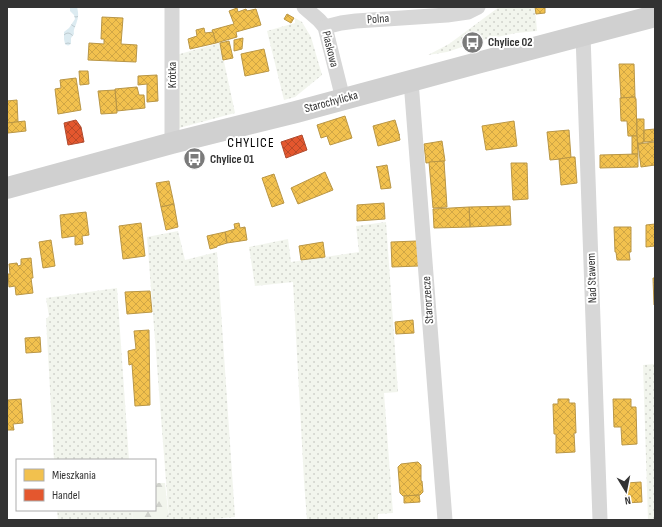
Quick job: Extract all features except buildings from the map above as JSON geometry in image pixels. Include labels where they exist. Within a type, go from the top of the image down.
[{"type":"street","name":"Krótka","points":[[172,7],[172,143]]},
{"type":"street","name":"Piaskowa","points":[[304,7],[325,27],[343,99]]},
{"type":"street","name":"Polna","points":[[325,27],[356,21],[447,15],[468,12],[478,7]]},
{"type":"street","name":"Starochylicka","points":[[7,188],[655,16]]},
{"type":"street","name":"Nad Stawem","points":[[583,35],[600,520]]},
{"type":"street","name":"Starorzecze","points":[[411,81],[445,520]]},
{"type":"green space","points":[[499,7],[535,7],[537,31],[516,33],[483,40],[482,36],[460,41],[462,47],[447,52],[428,55],[449,44]]},
{"type":"green space","points":[[295,18],[302,22],[311,37],[322,75],[295,97],[284,100],[267,31],[295,23]]},
{"type":"green space","points":[[220,43],[235,113],[179,128],[176,55]]},
{"type":"green space","points":[[386,222],[398,392],[384,393],[393,513],[378,514],[378,520],[307,520],[293,282],[255,286],[249,247],[288,239],[291,262],[359,252],[356,226]]},
{"type":"green space","points":[[178,231],[185,260],[217,252],[235,517],[203,520],[169,520],[147,237]]},
{"type":"green space","points":[[117,288],[129,459],[54,459],[46,319],[49,316],[46,298]]},
{"type":"green space","points":[[655,364],[655,520],[648,520],[643,365]]},
{"type":"green space","points":[[156,483],[165,483],[169,520],[133,520],[132,511],[156,511]]},
{"type":"green space","points":[[57,511],[132,511],[133,520],[58,520]]},
{"type":"water","points":[[70,7],[77,7],[78,19],[74,29],[74,34],[71,38],[71,43],[68,45],[65,44],[64,32],[69,28],[75,19],[74,15],[70,11]]},
{"type":"place","name":"Chylice 02","points":[[473,42]]},
{"type":"place","name":"Chylice 01","points":[[194,159]]},
{"type":"district","name":"CHYLICE","points":[[251,142]]}]
